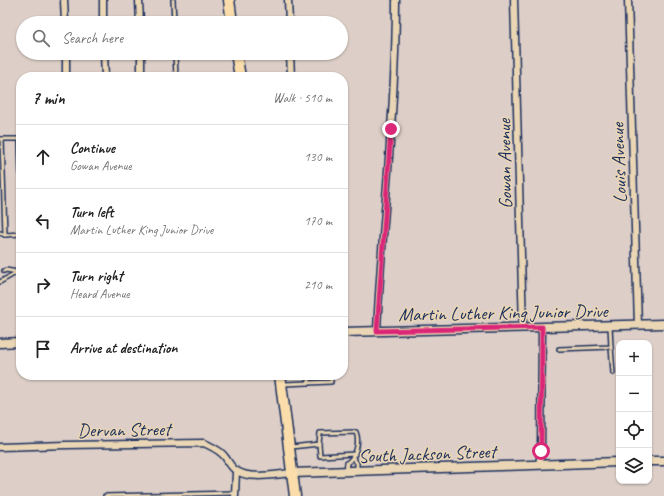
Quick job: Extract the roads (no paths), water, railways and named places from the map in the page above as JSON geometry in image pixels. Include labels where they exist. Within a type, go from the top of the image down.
[{"type":"main road","points":[[229,0],[231,16]]},
{"type":"main road","points":[[237,60],[239,72]]},
{"type":"main road","points":[[281,380],[295,496]]},
{"type":"street","points":[[64,0],[65,16]]},
{"type":"street","points":[[103,0],[103,16]]},
{"type":"street","points":[[139,0],[140,16]]},
{"type":"street","points":[[288,0],[289,16]]},
{"type":"street","points":[[377,331],[396,60],[396,0]]},
{"type":"street","name":"Gowan Avenue","points":[[514,0],[523,328]]},
{"type":"street","name":"Louis Avenue","points":[[628,0],[638,325]]},
{"type":"street","points":[[66,60],[66,72]]},
{"type":"street","points":[[104,60],[105,72]]},
{"type":"street","points":[[141,60],[141,72]]},
{"type":"street","points":[[290,60],[290,72]]},
{"type":"street","name":"Martin Luther King Junior Drive","points":[[348,332],[663,324]]},
{"type":"street","points":[[539,465],[541,451],[542,327]]},
{"type":"street","points":[[0,343],[16,342]]},
{"type":"street","name":"Dervan Street","points":[[0,447],[204,443],[225,456],[230,465],[236,471]]},
{"type":"street","points":[[652,461],[664,461]]},
{"type":"street","name":"South Jackson Street","points":[[236,471],[250,476],[616,462]]},
{"type":"street","points":[[235,494],[236,471]]},
{"type":"lane","points":[[173,0],[174,16]]},
{"type":"lane","points":[[175,60],[176,72]]},
{"type":"lane","points":[[5,235],[1,139],[16,139]]},
{"type":"lane","points":[[0,233],[5,235],[16,234]]},
{"type":"lane","points":[[4,271],[16,272]]},
{"type":"lane","points":[[0,282],[16,273]]},
{"type":"lane","points":[[610,326],[613,373]]},
{"type":"lane","points":[[559,349],[611,347]]},
{"type":"lane","points":[[288,380],[309,383],[331,382],[331,380]]},
{"type":"lane","points":[[346,472],[347,463],[355,454],[356,432],[320,433],[320,456],[355,454]]},
{"type":"lane","points":[[289,447],[319,444]]},
{"type":"lane","points":[[353,458],[357,463],[357,471]]},
{"type":"lane","points":[[105,496],[235,494]]}]
